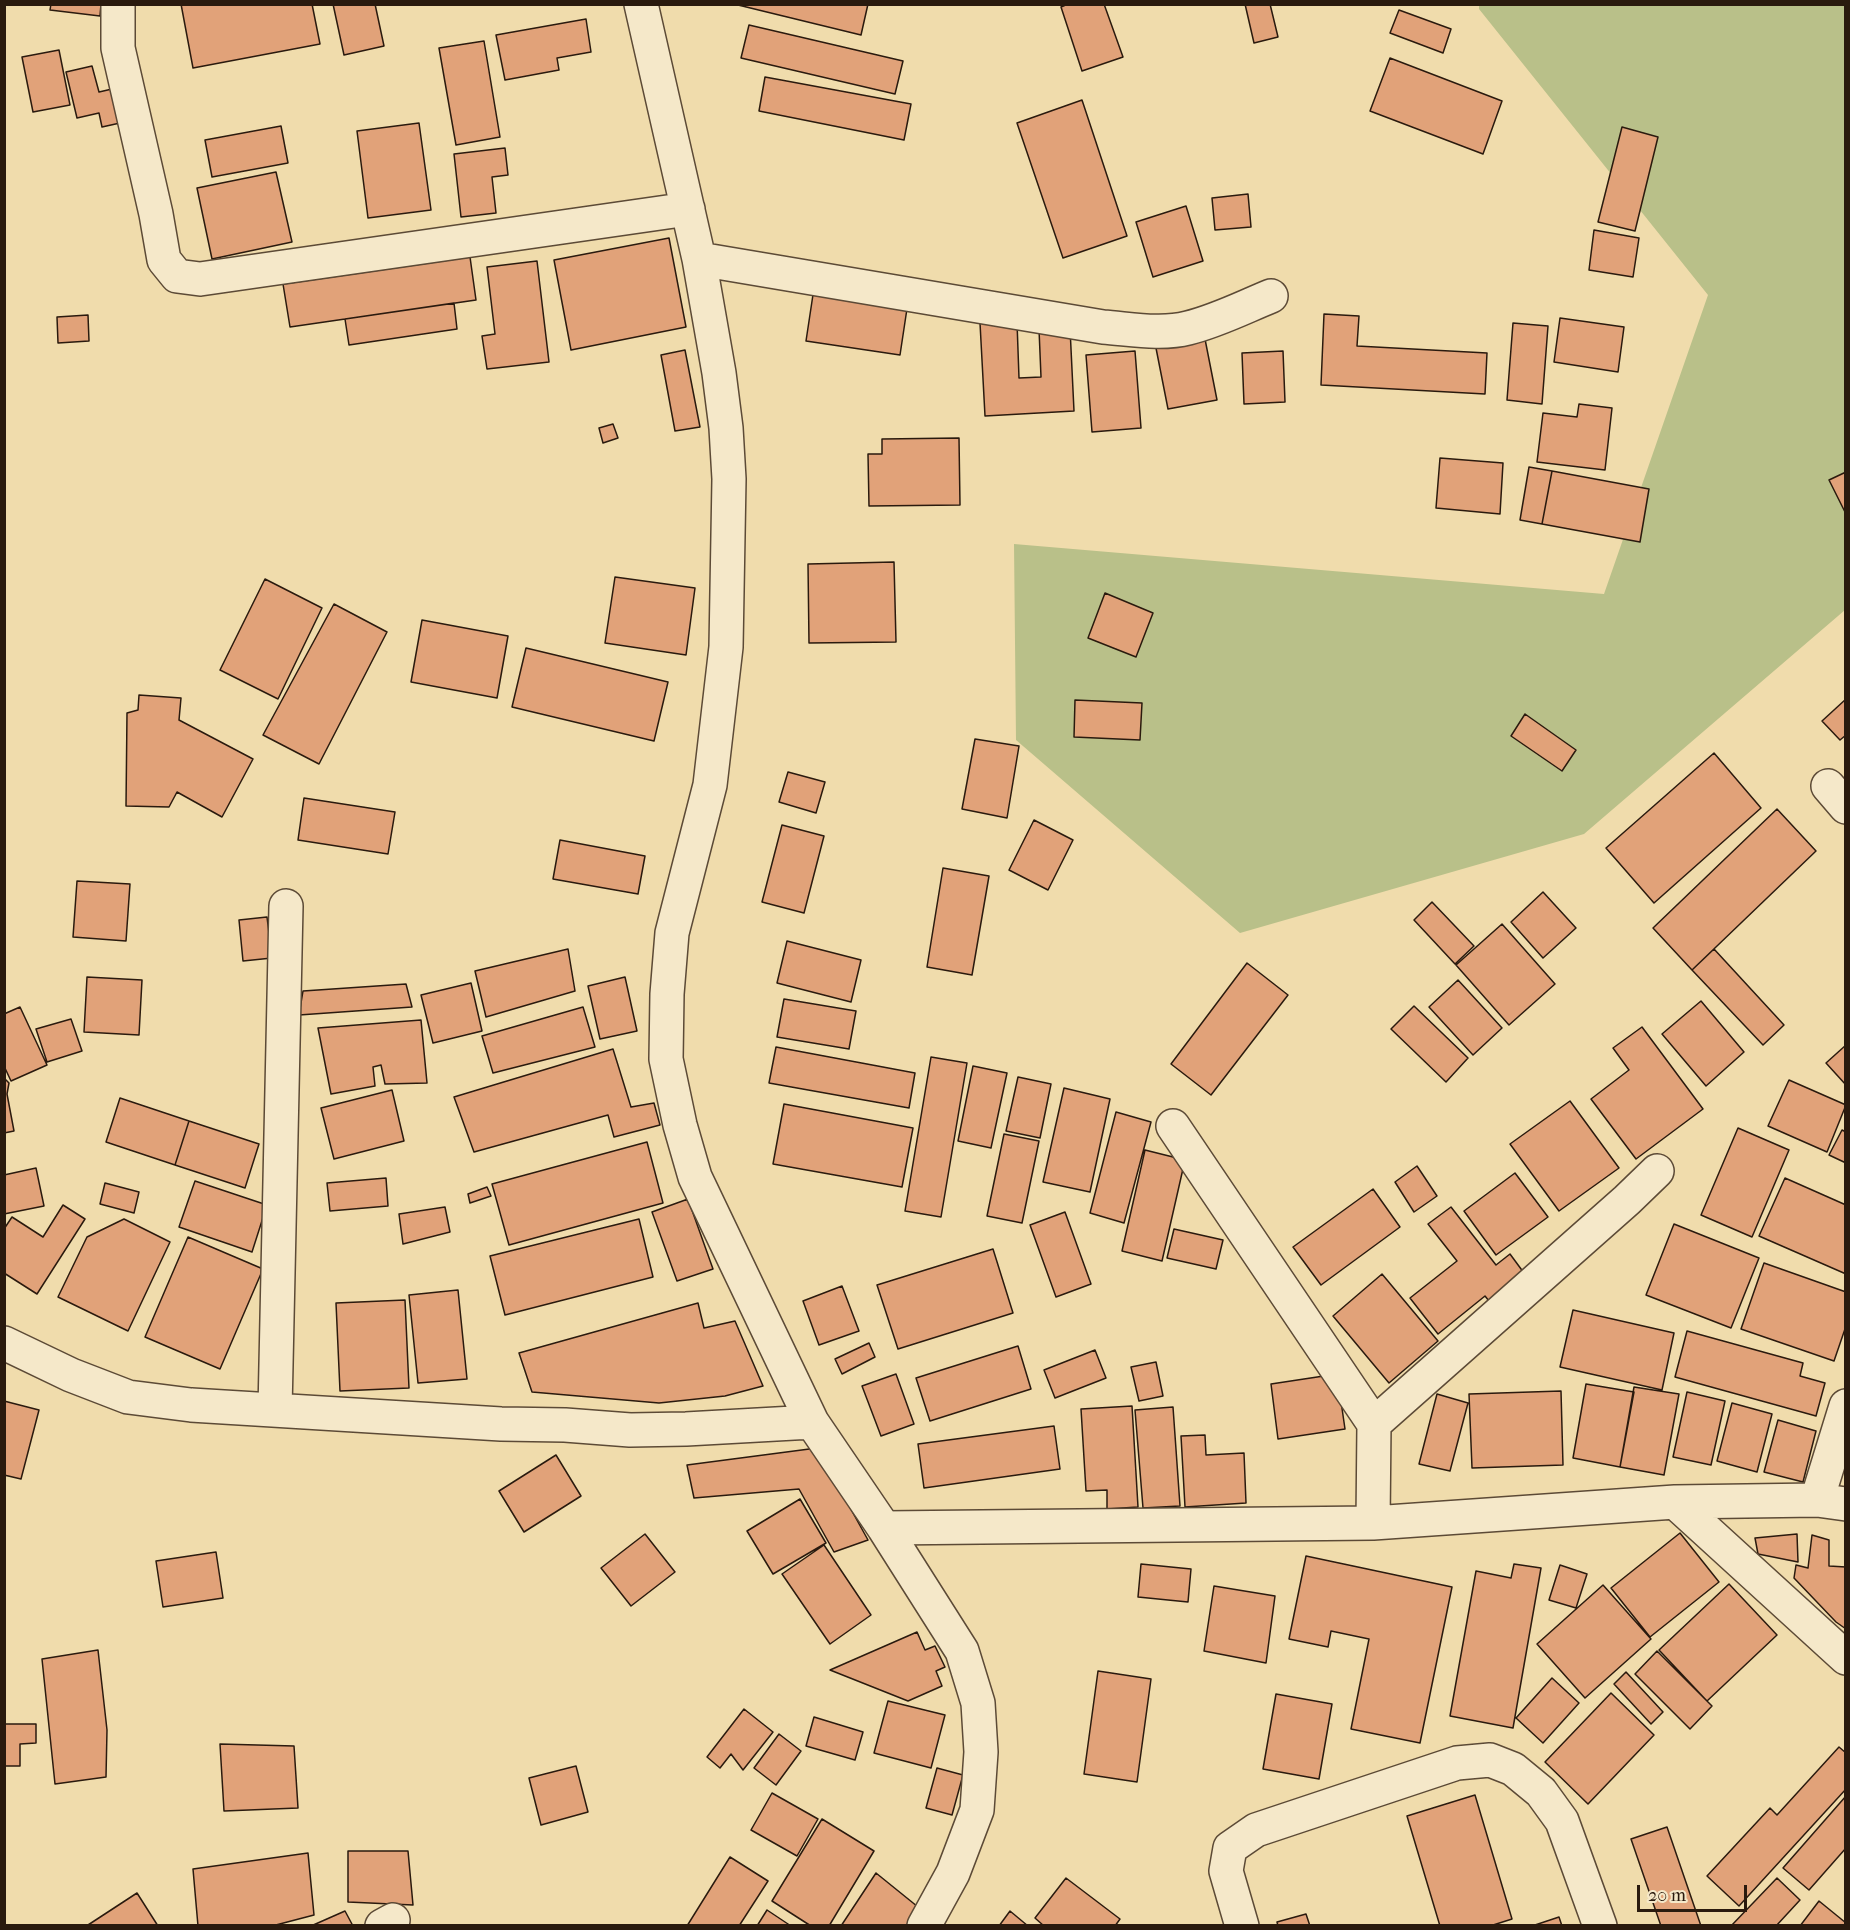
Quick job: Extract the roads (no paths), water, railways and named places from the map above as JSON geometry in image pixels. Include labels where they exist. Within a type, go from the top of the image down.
[{"type":"street","points":[[118,4],[118,48],[156,214],[164,261],[177,276],[200,279],[688,209]]},
{"type":"street","points":[[641,4],[699,259],[719,373],[729,478],[726,646],[710,785],[672,933],[667,994],[666,1059],[680,1125],[695,1177],[812,1422],[884,1528],[962,1651],[978,1702],[981,1752],[977,1810],[953,1873],[924,1926]]},
{"type":"street","points":[[699,259],[1092,325],[1147,331],[1186,329],[1271,296]]},
{"type":"street","points":[[275,1410],[286,906]]},
{"type":"street","points":[[1173,1126],[1374,1424],[1373,1523]]},
{"type":"street","points":[[1374,1424],[1657,1171]]},
{"type":"street","points":[[4,1343],[71,1375],[128,1397],[191,1405],[489,1424],[565,1425],[630,1430],[812,1422]]},
{"type":"street","points":[[884,1528],[1373,1523],[1675,1502],[1831,1502],[1845,1406]]},
{"type":"street","points":[[1675,1502],[1845,1658]]},
{"type":"street","points":[[1242,1926],[1226,1871],[1230,1848],[1256,1830],[1457,1763],[1490,1760],[1513,1769],[1541,1792],[1562,1821],[1600,1926]]}]
